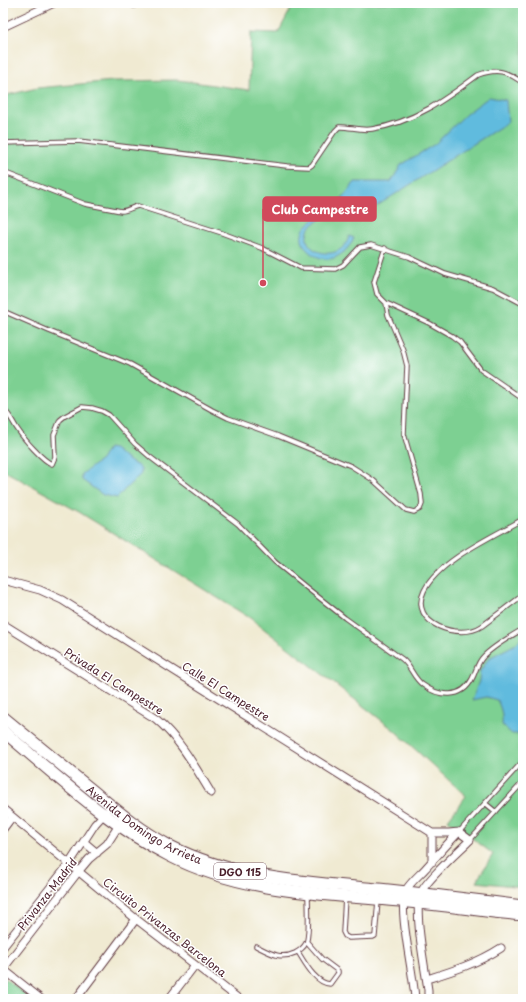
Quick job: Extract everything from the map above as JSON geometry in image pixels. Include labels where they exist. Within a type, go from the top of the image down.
[{"type":"main road","name":"Avenida Domingo Arrieta","points":[[3,717],[108,810]]},
{"type":"main road","name":"Avenida Domingo Arrieta","points":[[3,731],[108,810],[146,843],[171,857],[234,880],[256,885],[308,893],[378,900],[404,897]]},
{"type":"main road","name":"Avenida Domingo Arrieta","points":[[122,821],[180,851],[231,869],[257,876],[404,897],[523,906]]},
{"type":"main road","name":"Avenida Domingo Arrieta","points":[[419,898],[523,915]]},
{"type":"street","points":[[3,27],[54,3]]},
{"type":"street","name":"Calle El Campestre","points":[[3,580],[40,590],[62,600],[432,833]]},
{"type":"street","name":"Privada El Campestre","points":[[3,624],[156,719],[178,740],[211,793]]},
{"type":"street","name":"Circuito Privanzas Barcelona","points":[[3,809],[136,919],[239,999]]},
{"type":"street","name":"Privanza Madrid","points":[[3,947],[69,864],[96,824],[108,810]]},
{"type":"street","points":[[3,829],[12,817]]},
{"type":"street","name":"Privanza Madrid","points":[[3,969],[78,872],[89,859],[107,844],[122,821]]},
{"type":"street","points":[[415,999],[404,897],[412,882],[459,832]]},
{"type":"street","points":[[428,999],[427,979],[420,929],[419,898],[430,881],[470,840],[459,832],[432,833],[432,862]]},
{"type":"street","points":[[84,842],[97,853]]},
{"type":"street","points":[[76,999],[136,919]]},
{"type":"street","points":[[427,979],[484,958],[501,948]]},
{"type":"street","points":[[169,999],[195,965]]},
{"type":"street","points":[[3,969],[41,999]]},
{"type":"lane","points":[[3,143],[78,141],[287,166],[309,167],[315,162],[339,127],[361,130],[373,129],[402,122],[426,110],[478,75],[492,71],[510,74],[523,83]]},
{"type":"lane","points":[[3,172],[85,204],[121,211],[126,211],[138,206],[222,233],[262,248],[301,268],[335,269],[343,266],[360,247],[372,244],[409,257],[445,274],[493,288],[523,304]]},
{"type":"lane","points":[[385,248],[374,282],[377,294],[386,303],[429,322],[452,336],[460,342],[481,370],[523,399]]},
{"type":"lane","points":[[3,311],[49,332],[130,364],[228,418],[278,436],[352,466],[373,480],[406,510],[414,512],[420,509],[422,504],[421,494],[404,434],[407,366],[403,350],[388,315],[386,303]]},
{"type":"lane","points":[[3,409],[8,413],[18,430],[26,439],[46,461],[52,464],[54,460],[54,435],[60,420],[82,407],[102,411],[109,416],[134,444],[238,524],[275,562],[345,618],[402,659],[414,677],[429,689],[443,694],[461,692],[472,679],[479,662],[484,656],[523,629]]},
{"type":"lane","points":[[523,519],[447,564],[424,590],[421,599],[422,607],[427,618],[438,626],[454,631],[469,632],[482,626],[523,595]]},
{"type":"lane","points":[[459,832],[523,761]]},
{"type":"lane","points":[[470,840],[523,782]]},
{"type":"lane","points":[[485,803],[496,812]]},
{"type":"lane","points":[[256,946],[273,955],[284,957],[298,952],[307,942],[308,893]]},
{"type":"lane","points":[[345,897],[343,932],[345,936],[350,938],[375,936],[378,900]]},
{"type":"lane","points":[[298,952],[312,973],[330,984],[338,971],[322,960],[307,942]]},
{"type":"green space","points":[[294,3],[523,3],[523,887],[476,882],[493,854],[448,820],[466,796],[394,730],[250,618],[79,512],[3,470],[3,96],[37,88],[113,81],[178,80],[249,90],[251,32],[278,33]]},
{"type":"green space","points":[[3,977],[32,999],[3,999]]},
{"type":"water","points":[[489,97],[506,100],[508,122],[358,218],[335,211],[340,201],[355,182],[391,182],[401,165],[435,144],[466,114]]},
{"type":"water","points":[[319,216],[322,218],[309,229],[307,239],[315,250],[322,253],[338,251],[345,245],[349,236],[354,238],[346,250],[334,258],[328,259],[316,256],[310,253],[303,243],[302,237],[304,229]]},
{"type":"water","points":[[108,448],[114,449],[141,468],[141,474],[117,498],[103,495],[82,480],[82,474],[101,460]]},
{"type":"water","points":[[523,635],[523,734],[512,734],[502,725],[500,706],[497,700],[486,697],[472,700],[479,681],[480,671],[489,658],[516,644]]},
{"type":"place","name":"Club Campestre","points":[[263,283]]}]
